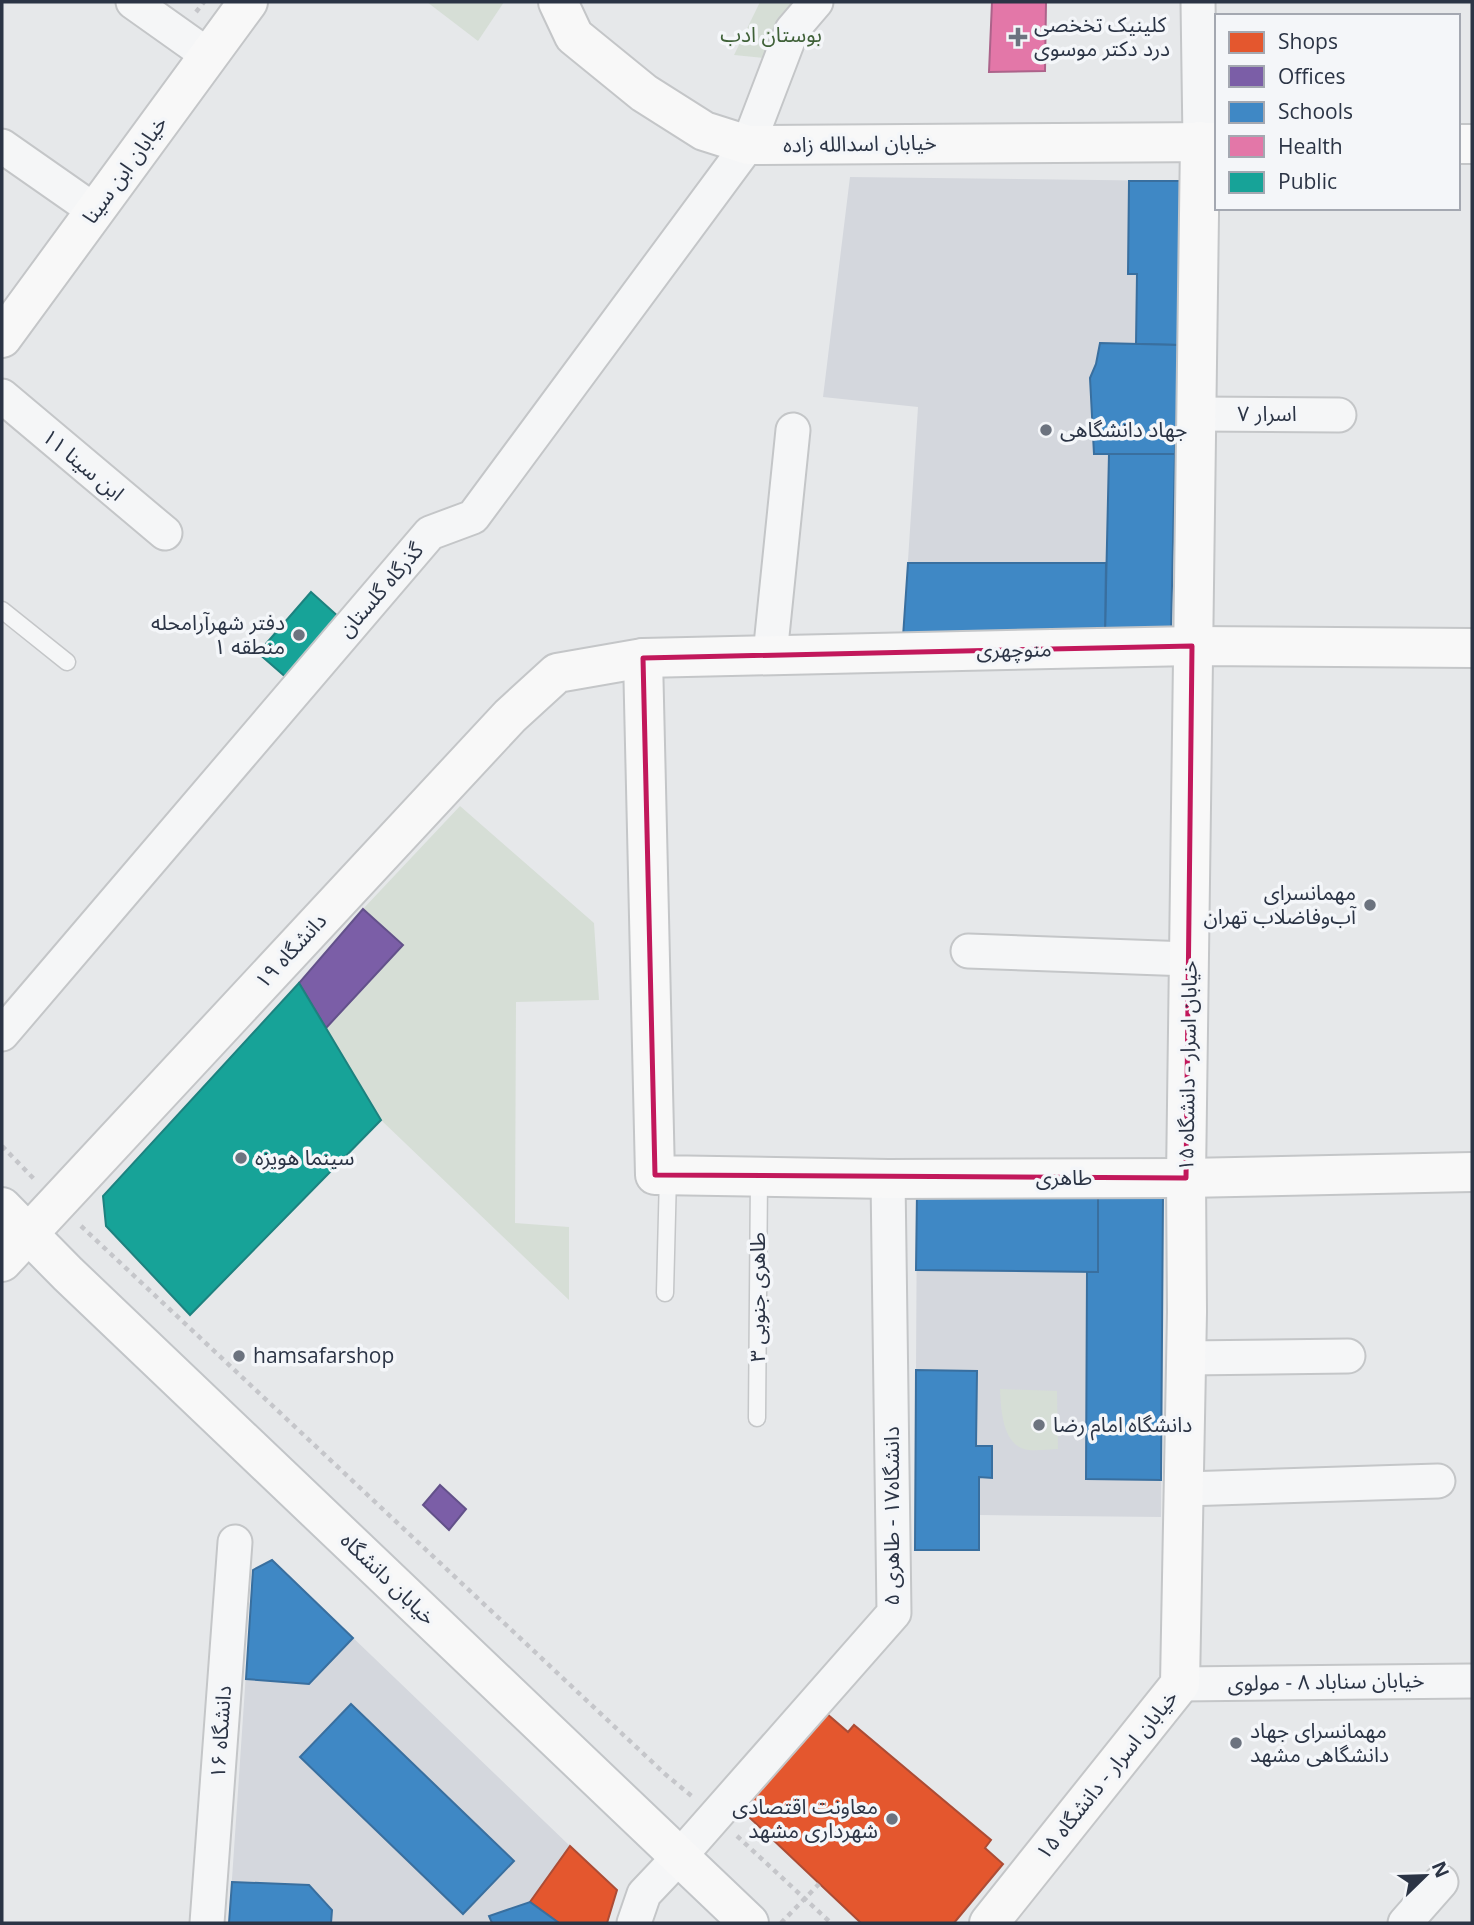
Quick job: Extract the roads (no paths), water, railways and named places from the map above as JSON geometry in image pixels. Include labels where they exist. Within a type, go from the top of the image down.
[{"type":"street","points":[[133,2],[209,56]]},
{"type":"street","name":"خیابان ابن سینا","points":[[2,338],[248,2]]},
{"type":"street","name":"خیابان اسدالله زاده","points":[[558,2],[574,36],[644,93],[704,131],[748,145],[1208,141]]},
{"type":"street","name":"گذرگاه گلستان","points":[[2,1034],[430,533],[473,517],[748,145],[792,30],[816,2]]},
{"type":"street","points":[[1198,2],[1208,141]]},
{"type":"street","name":"خیابان اسرار - دانشگاه ۱۵","points":[[989,1923],[1180,1684],[1186,1358],[1195,414],[1208,141]]},
{"type":"street","points":[[2,146],[95,211]]},
{"type":"street","name":"ابن سینا ۱۱","points":[[2,396],[165,533]]},
{"type":"street","name":"اسرار ۷","points":[[1195,414],[1339,415]]},
{"type":"street","points":[[770,655],[793,430]]},
{"type":"street","name":"منوچهری","points":[[557,673],[643,658],[1192,646],[1472,648]]},
{"type":"street","points":[[643,658],[661,1175]]},
{"type":"street","name":"دانشگاه ۱۹","points":[[2,1262],[15,1221],[56,1203],[510,716],[557,673]]},
{"type":"street","points":[[968,951],[1189,959]]},
{"type":"street","name":"طاهری","points":[[661,1175],[888,1179],[1186,1178],[1472,1171]]},
{"type":"street","name":"دانشگاه۱۷ - طاهری ۵","points":[[634,1923],[643,1894],[680,1857],[894,1613],[888,1179]]},
{"type":"street","name":"خیابان دانشگاه","points":[[15,1221],[749,1923]]},
{"type":"street","points":[[1186,1358],[1348,1356]]},
{"type":"street","points":[[1184,1489],[1438,1481]]},
{"type":"street","name":"دانشگاه ۱۶","points":[[207,1923],[235,1542]]},
{"type":"street","name":"خیابان سناباد ۸ - مولوی","points":[[1180,1684],[1472,1681]]},
{"type":"street","points":[[1405,1923],[1441,1882]]},
{"type":"lane","points":[[2,610],[67,662]]},
{"type":"lane","points":[[661,1175],[665,1293]]},
{"type":"lane","name":"طاهری جنوبی ۳","points":[[757,1418],[759,1177]]},
{"type":"place","name":"کلینیک تخخصی درد دکتر موسوی","points":[[1018,37]]},
{"type":"place","name":"جهاد دانشگاهی","points":[[1046,430]]},
{"type":"place","name":"دفتر شهرآرامحله منطقه ۱","points":[[299,635]]},
{"type":"place","name":"مهمانسرای آب‌و‌فاضلاب تهران","points":[[1370,905]]},
{"type":"place","name":"سینما هویزه","points":[[241,1158]]},
{"type":"place","name":"hamsafarshop","points":[[239,1356]]},
{"type":"place","name":"دانشگاه امام رضا","points":[[1039,1425]]},
{"type":"place","name":"مهمانسرای جهاد دانشگاهی مشهد","points":[[1236,1743]]},
{"type":"place","name":"معاونت اقتصادی شهرداری مشهد","points":[[892,1819]]},
{"type":"park label","name":"بوستان ادب","points":[[771,35]]}]
